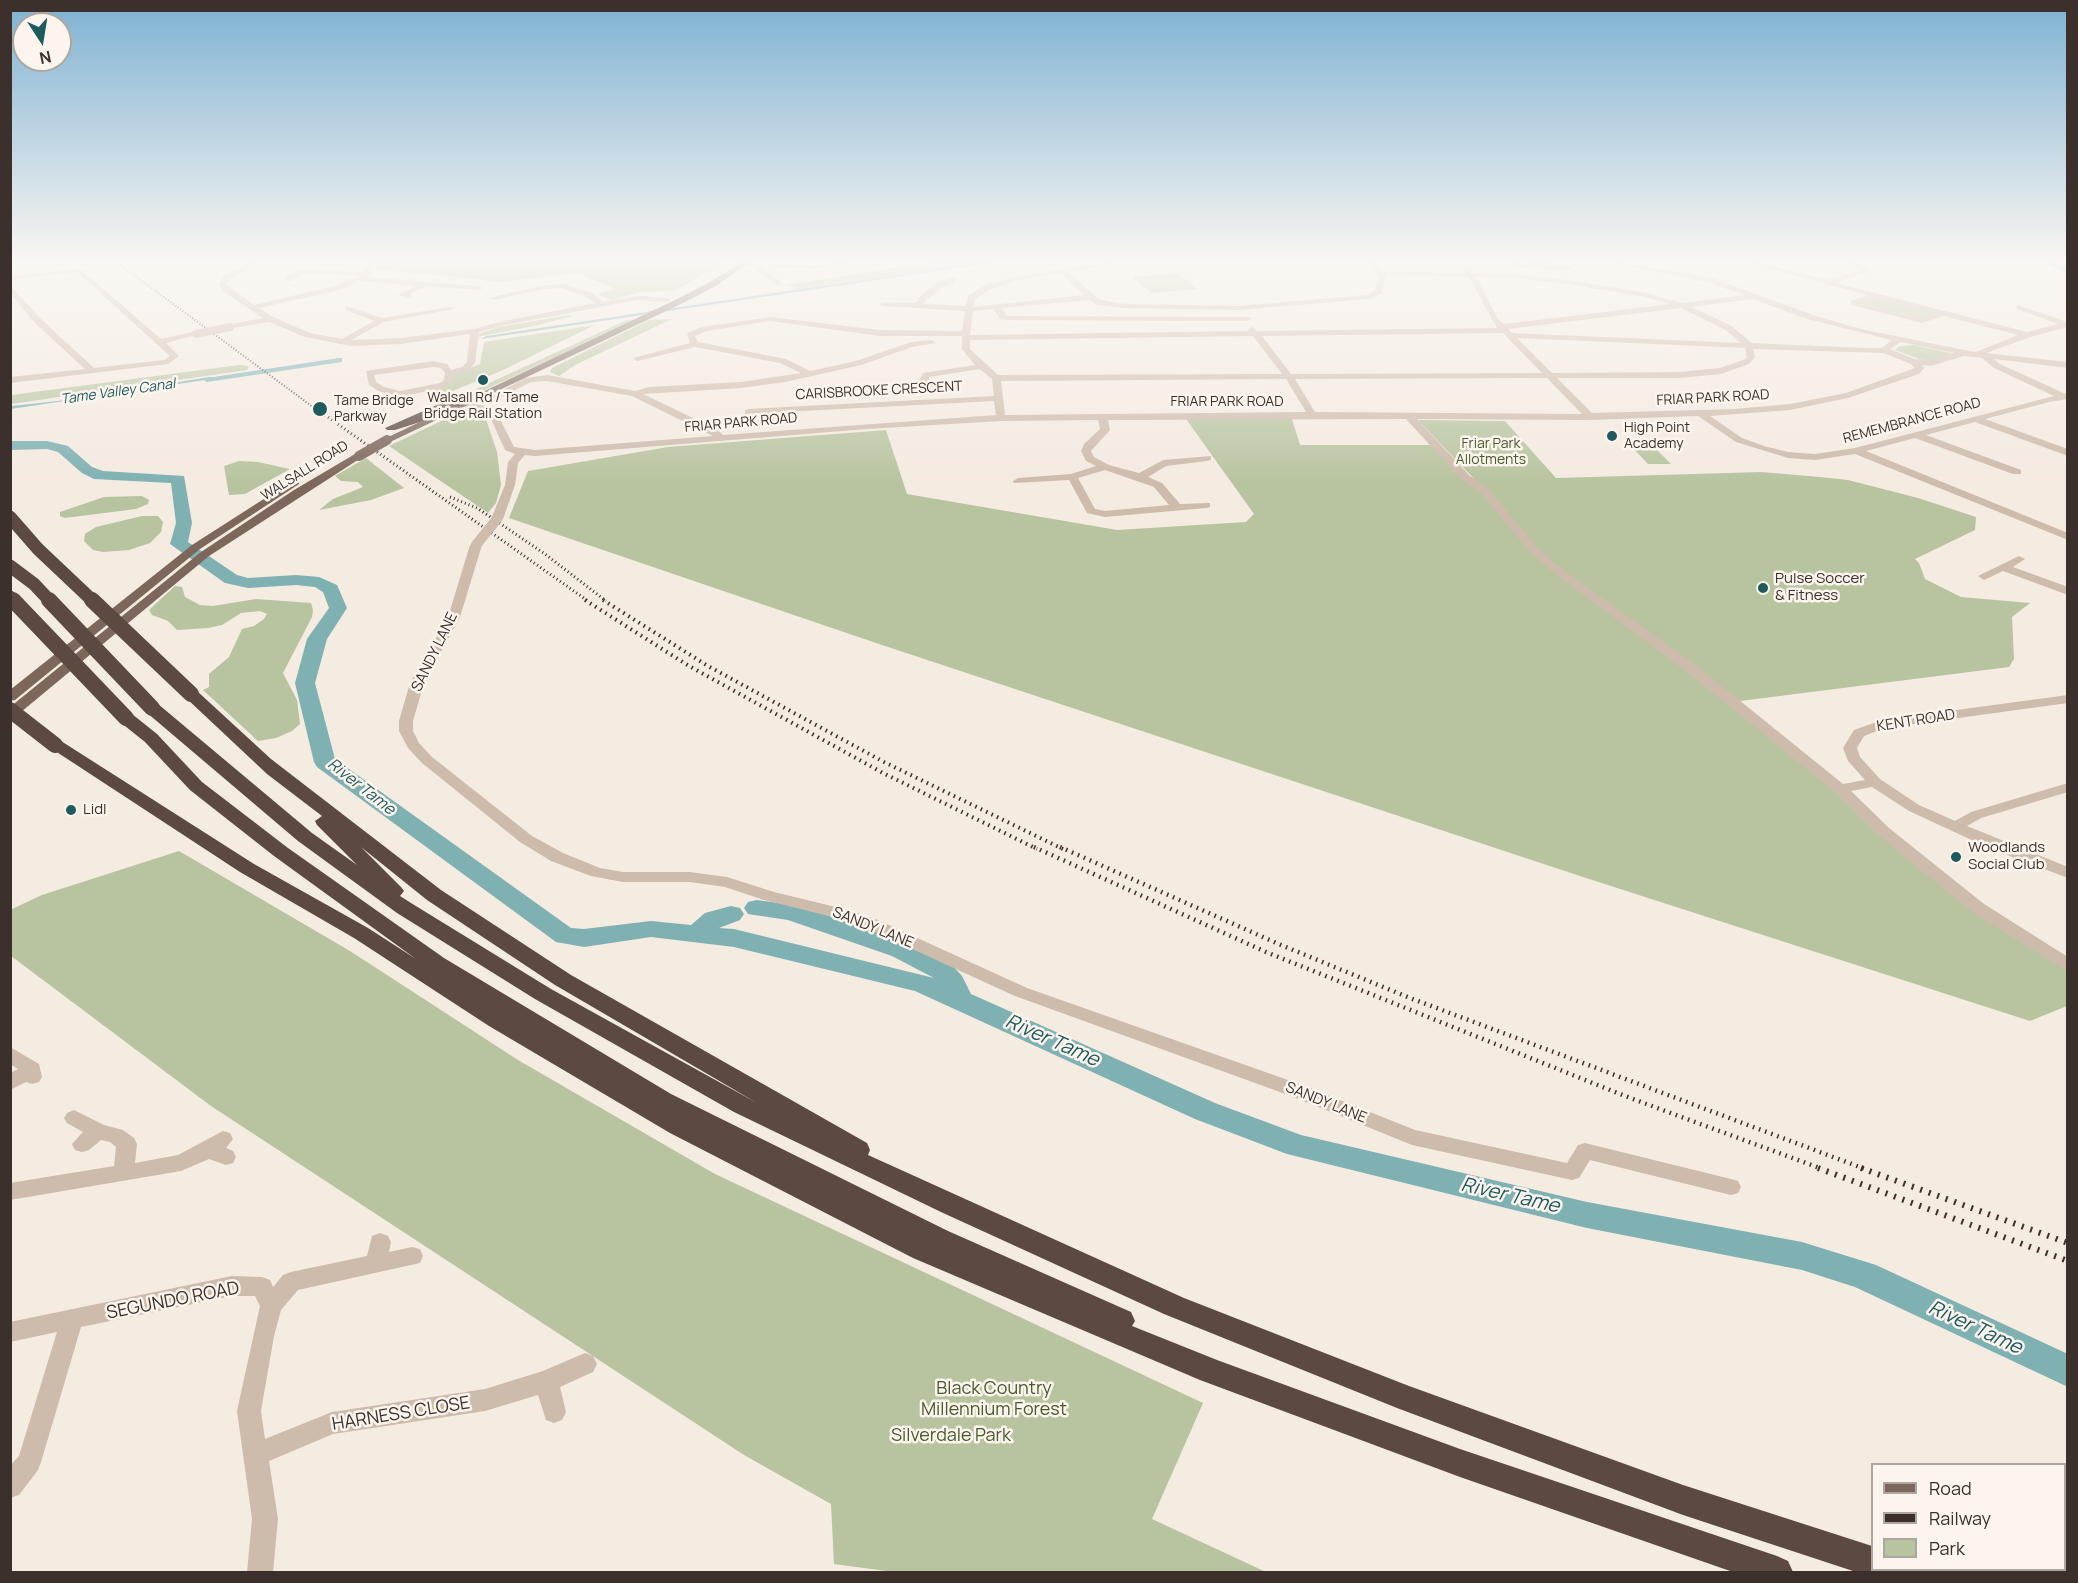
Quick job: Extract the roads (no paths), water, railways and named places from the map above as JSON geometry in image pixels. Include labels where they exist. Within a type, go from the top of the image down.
[{"type":"highway","points":[[447,400],[462,403]]},
{"type":"highway","points":[[391,428],[416,420],[441,407],[462,403]]},
{"type":"highway","points":[[10,517],[38,549],[266,763],[422,920]]},
{"type":"highway","points":[[10,566],[34,584],[152,708],[304,837],[422,920],[582,1016],[742,1106],[950,1205],[1174,1306],[1407,1399],[1683,1500],[1871,1563]]},
{"type":"highway","points":[[10,597],[126,718],[151,738],[196,786],[372,918],[437,963],[663,1100],[939,1239],[1390,1438]]},
{"type":"highway","points":[[10,710],[55,745],[247,868],[361,933],[496,1020],[678,1126],[922,1250],[1210,1371],[1390,1438],[1777,1572]]},
{"type":"highway","points":[[266,763],[434,895],[563,980],[792,1110],[950,1205]]},
{"type":"main road","name":"WALSALL ROAD","points":[[383,437],[391,428],[447,400],[591,335]]},
{"type":"main road","name":"WALSALL ROAD","points":[[10,697],[200,551],[310,479],[328,462],[462,403],[604,335]]},
{"type":"main road","name":"WALSALL ROAD","points":[[310,479],[339,467],[355,452]]},
{"type":"main road","name":"WALSALL ROAD","points":[[10,714],[172,573]]},
{"type":"street","points":[[53,335],[90,368],[91,372]]},
{"type":"street","points":[[10,380],[91,372],[165,362],[174,358],[172,353],[151,335]]},
{"type":"street","points":[[159,342],[192,335]]},
{"type":"street","points":[[308,335],[361,343],[401,341],[446,335]]},
{"type":"street","points":[[344,341],[355,335]]},
{"type":"street","points":[[449,373],[465,369],[471,363],[475,335]]},
{"type":"street","points":[[690,335],[695,344]]},
{"type":"street","points":[[912,335],[965,338],[1193,335]]},
{"type":"street","points":[[965,335],[968,354],[996,378],[1002,418]]},
{"type":"street","points":[[1258,335],[1288,376],[1312,415]]},
{"type":"street","points":[[1510,335],[1590,417]]},
{"type":"street","points":[[1579,335],[1808,349],[1884,350],[1914,362],[1935,363],[1964,353]]},
{"type":"street","points":[[1738,335],[1749,346],[1751,354],[1758,358]]},
{"type":"street","points":[[1750,335],[1808,349]]},
{"type":"street","points":[[1877,335],[1964,353],[2067,365]]},
{"type":"street","points":[[2027,335],[1981,350],[1981,353],[1997,366],[2067,398]]},
{"type":"street","points":[[635,394],[649,390],[741,385],[810,374],[858,363],[919,344],[965,338]]},
{"type":"street","points":[[1884,350],[1898,340]]},
{"type":"street","points":[[637,358],[695,344],[783,361],[810,374]]},
{"type":"street","points":[[996,378],[1705,373],[1728,369],[1758,358],[1808,349]]},
{"type":"street","name":"FRIAR PARK ROAD","points":[[521,453],[1002,418],[1312,415],[1590,417],[1769,410],[1823,401],[1916,372],[1920,368],[1914,362]]},
{"type":"street","points":[[433,364],[444,366],[449,373],[448,381],[443,385],[400,394],[381,389],[372,383],[369,373],[433,364]]},
{"type":"street","points":[[542,366],[541,373],[547,378]]},
{"type":"street","points":[[906,384],[925,385],[923,378],[926,375],[983,366]]},
{"type":"street","points":[[489,398],[529,380],[547,378],[635,394],[715,432],[720,438]]},
{"type":"street","name":"CARISBROOKE CRESCENT","points":[[755,409],[1000,398]]},
{"type":"street","name":"REMEMBRANCE ROAD","points":[[1701,414],[1739,440],[1774,452],[1815,457],[1856,451],[2049,399],[2067,398]]},
{"type":"street","points":[[462,403],[483,408],[494,415],[507,447],[514,452],[521,453]]},
{"type":"street","points":[[1102,416],[1106,430],[1088,446],[1086,451],[1090,459],[1105,467],[1158,485],[1177,507]]},
{"type":"street","points":[[1410,416],[1466,478],[1485,491],[1532,548],[1547,562],[1692,669],[1840,789],[1883,831],[1978,908],[2067,966]]},
{"type":"street","points":[[1976,419],[2067,453]]},
{"type":"street","points":[[1916,435],[2017,472]]},
{"type":"street","points":[[1856,451],[2067,537]]},
{"type":"street","name":"SANDY LANE","points":[[521,453],[513,462],[510,485],[497,519],[476,545],[454,617],[417,684],[406,721],[406,730],[413,745],[427,760],[526,839],[557,857],[597,872],[623,877],[690,877],[727,882],[872,924],[1021,992],[1298,1091],[1412,1137],[1572,1172],[1585,1151],[1731,1187]]},
{"type":"street","points":[[1140,477],[1163,463],[1207,458]]},
{"type":"street","points":[[1018,480],[1072,477],[1105,467]]},
{"type":"street","points":[[1072,477],[1090,511],[1096,513],[1206,505]]},
{"type":"street","points":[[2055,532],[2067,525]]},
{"type":"street","points":[[1984,576],[2019,559]]},
{"type":"street","points":[[2003,567],[2067,591]]},
{"type":"street","name":"KENT ROAD","points":[[2067,699],[1896,721],[1858,734],[1850,748],[1853,758],[1875,782],[1914,808],[2067,873]]},
{"type":"street","points":[[1840,789],[1875,782]]},
{"type":"street","points":[[1955,827],[1976,815],[2067,788]]},
{"type":"street","points":[[10,1054],[32,1073],[10,1083]]},
{"type":"street","points":[[74,1118],[98,1131],[116,1136],[127,1144],[123,1173]]},
{"type":"street","points":[[82,1144],[98,1131]]},
{"type":"street","points":[[10,1192],[181,1163],[219,1149]]},
{"type":"street","points":[[260,1572],[266,1519],[249,1411],[271,1306],[291,1282],[378,1252],[412,1256]]},
{"type":"street","name":"SEGUNDO ROAD","points":[[10,1332],[72,1321],[232,1286],[262,1287],[271,1306]]},
{"type":"street","points":[[10,1486],[29,1462],[72,1321]]},
{"type":"street","name":"HARNESS CLOSE","points":[[257,1454],[332,1423],[485,1400],[547,1381],[585,1364]]},
{"type":"street","points":[[547,1381],[554,1412]]},
{"type":"water","points":[[494,335],[509,335],[481,339]]},
{"type":"water","name":"Tame Valley Canal","points":[[209,377],[225,377],[11,409],[11,406],[67,400]]},
{"type":"waterway","points":[[207,380],[339,360]]},
{"type":"waterway","name":"River Tame","points":[[10,446],[47,445],[63,449],[87,470],[100,476],[178,479],[184,523],[179,544],[231,579],[248,583],[296,580],[319,582],[331,589],[338,608],[317,639],[305,683],[325,762],[565,936],[584,938],[651,929],[696,934]]},
{"type":"waterway","name":"River Tame","points":[[757,908],[791,912],[901,950],[943,971],[953,983],[959,999]]},
{"type":"waterway","name":"River Tame","points":[[696,934],[714,919],[731,914]]},
{"type":"waterway","name":"River Tame","points":[[696,934],[734,938],[923,984],[1205,1111],[1298,1146],[1587,1215],[1802,1256],[1864,1275],[2068,1371]]},
{"type":"railway","points":[[215,335],[317,410]]},
{"type":"railway","points":[[315,408],[588,601]]},
{"type":"railway","points":[[450,497],[477,508],[545,554],[606,601]]},
{"type":"railway","points":[[585,600],[689,666],[883,773],[1037,849]]},
{"type":"railway","points":[[603,600],[708,666],[884,762],[1063,849]]},
{"type":"railway","points":[[1034,847],[1266,952],[1625,1096],[1822,1169]]},
{"type":"railway","points":[[1060,847],[1281,945],[1410,998],[1865,1169]]},
{"type":"railway","points":[[1818,1168],[2068,1261]]},
{"type":"railway","points":[[1861,1168],[2068,1243]]},
{"type":"place","name":"Walsall Rd / Tame Bridge Rail Station","points":[[483,380]]},
{"type":"place","name":"Tame Bridge Parkway","points":[[320,409]]},
{"type":"place","name":"High Point Academy","points":[[1612,436]]},
{"type":"place","name":"Pulse Soccer & Fitness","points":[[1763,588]]},
{"type":"place","name":"Lidl","points":[[71,810]]},
{"type":"place","name":"Woodlands Social Club","points":[[1956,857]]},
{"type":"park label","name":"Friar Park Allotments","points":[[1491,452]]},
{"type":"park label","name":"Black Country Millennium Forest","points":[[994,1399]]},
{"type":"park label","name":"Silverdale Park","points":[[951,1436]]}]
